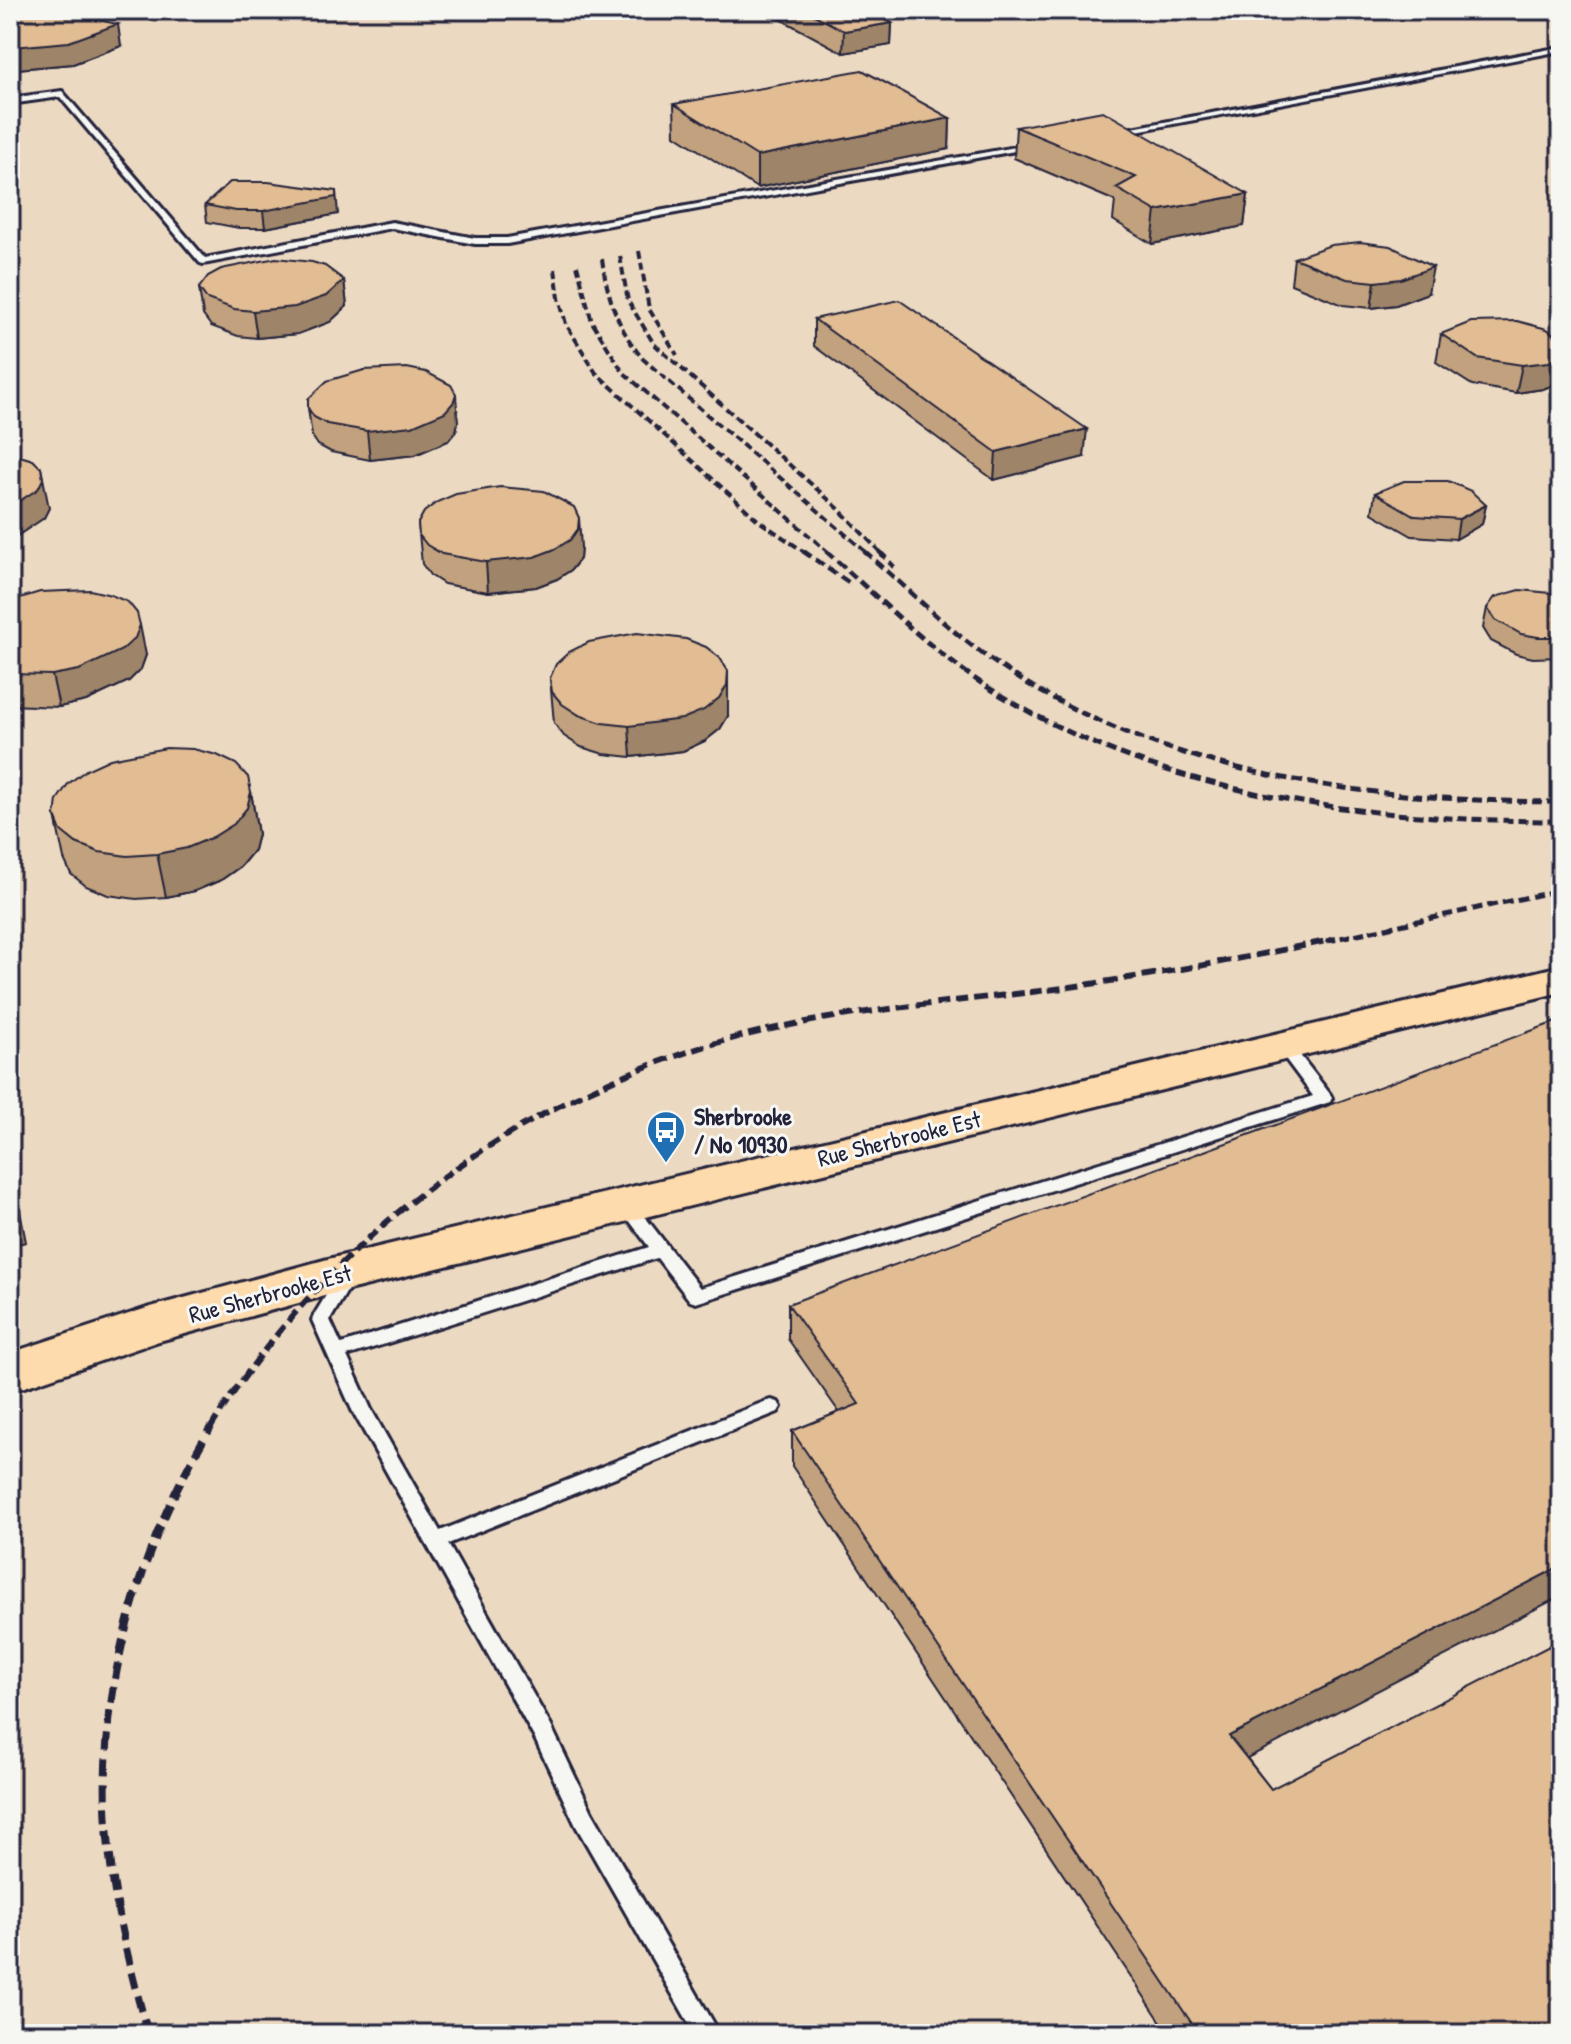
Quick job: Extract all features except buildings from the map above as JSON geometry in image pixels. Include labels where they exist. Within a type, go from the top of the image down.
[{"type":"main road","name":"Rue Sherbrooke Est","points":[[10,1373],[147,1326],[349,1272],[1561,979]]},
{"type":"lane","points":[[1108,133],[1561,49]]},
{"type":"lane","points":[[10,101],[62,94],[203,261],[392,225],[475,241],[507,241],[1045,145]]},
{"type":"lane","points":[[626,1204],[696,1296],[1324,1098],[1283,1045]]},
{"type":"lane","points":[[336,1352],[661,1250]]},
{"type":"lane","points":[[349,1272],[321,1320],[362,1410],[543,1733],[584,1819],[708,2034]]},
{"type":"lane","points":[[435,1541],[771,1407]]},
{"type":"shaded area","points":[[10,10],[1561,10],[1561,893],[1553,896],[1561,895],[1561,2034],[10,2034]]},
{"type":"railway","points":[[639,251],[649,309],[677,355]]},
{"type":"railway","points":[[620,256],[628,301],[654,344],[838,508],[881,553]]},
{"type":"railway","points":[[602,259],[615,312],[643,359],[867,553]]},
{"type":"railway","points":[[577,265],[592,322],[623,372],[829,553]]},
{"type":"railway","points":[[555,269],[566,324],[596,373],[759,521],[806,553]]},
{"type":"railway","points":[[803,551],[849,583]]},
{"type":"railway","points":[[826,551],[925,640],[967,673],[1054,725],[1122,754],[1192,778],[1264,795],[1338,807],[1487,820],[1561,821]]},
{"type":"railway","points":[[864,551],[983,654],[1047,695],[1115,728],[1186,754],[1260,773],[1334,787],[1410,795],[1561,802]]},
{"type":"railway","points":[[879,551],[894,567]]},
{"type":"railway","points":[[1327,941],[1561,890]]},
{"type":"railway","points":[[1327,941],[1336,939]]},
{"type":"railway","points":[[210,1429],[256,1361],[309,1297],[368,1239],[431,1186],[500,1139],[572,1099],[648,1066],[727,1040],[810,1021],[1097,983],[1327,941]]},
{"type":"railway","points":[[148,2034],[114,1888],[108,1838],[108,1731],[115,1677],[142,1573],[185,1474],[211,1427]]},
{"type":"place","name":"Sherbrooke / No 10930","points":[[666,1164]]}]
